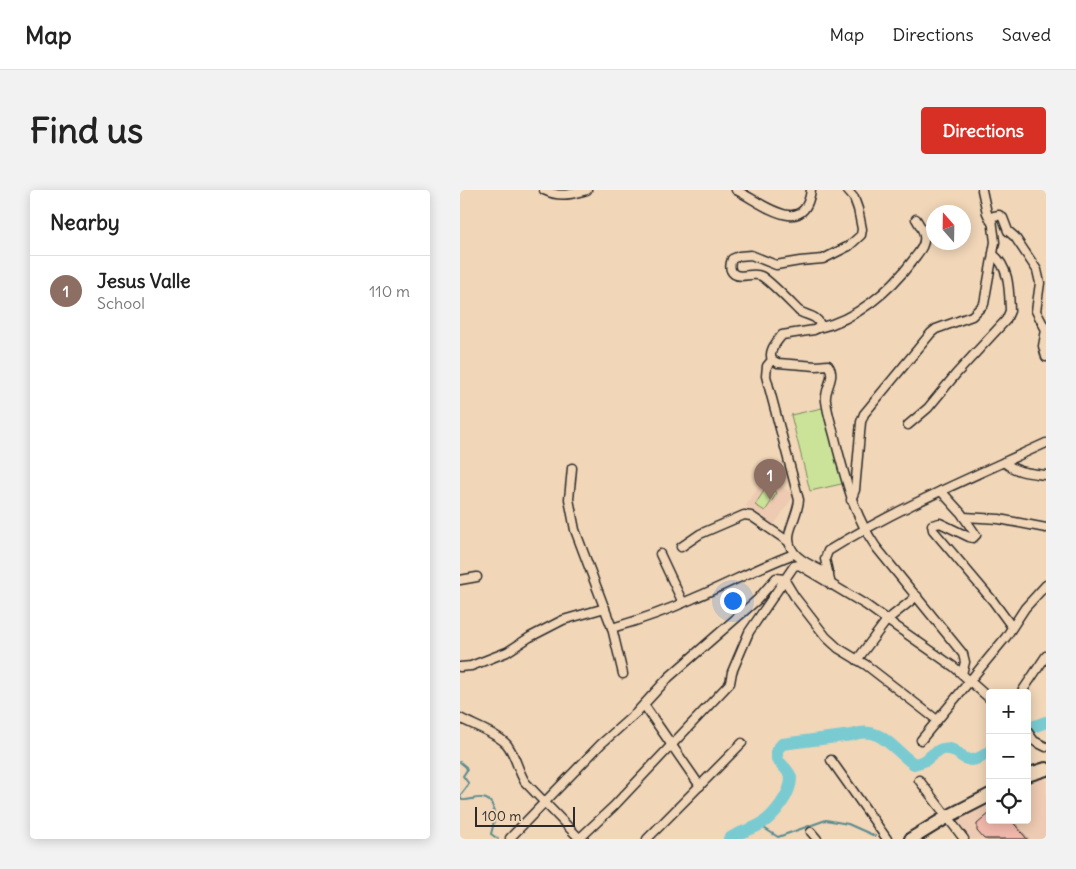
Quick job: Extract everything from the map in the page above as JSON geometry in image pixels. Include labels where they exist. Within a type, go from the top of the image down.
[{"type":"main road","points":[[1031,774],[1046,769]]},
{"type":"main road","points":[[911,839],[947,817],[986,797]]},
{"type":"street","points":[[544,190],[555,195],[564,196],[587,190]]},
{"type":"street","points":[[736,190],[780,214],[793,216],[800,214],[806,206],[811,190]]},
{"type":"street","points":[[818,328],[820,324],[815,317],[799,311],[765,278],[754,274],[740,276],[734,274],[730,264],[732,259],[745,255],[757,256],[776,265],[817,260],[849,246],[861,235],[862,229],[854,198],[847,190]]},
{"type":"street","points":[[851,500],[855,490],[861,422],[864,414],[936,329],[972,316],[982,308],[986,298],[994,242],[992,223],[987,213],[982,190]]},
{"type":"street","points":[[992,223],[994,216],[999,215],[1003,218],[1008,231],[1015,237],[1037,270],[1040,282],[1036,311],[1046,330],[1043,346],[1046,357]]},
{"type":"street","points":[[916,219],[924,235],[922,247],[881,297],[831,325],[806,332],[782,335],[771,351],[770,356],[772,360],[778,363],[828,365],[831,368],[832,373],[826,399],[851,500],[864,529],[876,547],[963,654],[965,662],[962,674]]},
{"type":"street","points":[[908,425],[928,408],[956,374],[1006,320],[1009,314],[1008,280],[998,258],[993,254]]},
{"type":"street","points":[[772,360],[767,366],[766,376],[799,500],[789,542],[794,554],[829,574]]},
{"type":"street","points":[[831,585],[825,559],[828,551],[864,529],[1046,443]]},
{"type":"street","points":[[1004,462],[1011,468],[1020,471],[1046,475]]},
{"type":"street","points":[[572,468],[569,499],[575,530],[612,628],[623,674]]},
{"type":"street","points":[[941,491],[964,517],[976,535],[973,538],[969,537],[940,523],[932,525],[932,530],[993,601],[1012,627]]},
{"type":"street","points":[[681,547],[700,534],[744,515],[751,516],[789,542]]},
{"type":"street","points":[[964,517],[999,519],[1046,528]]},
{"type":"street","points":[[660,554],[683,603]]},
{"type":"street","points":[[612,628],[641,620],[683,603],[762,566],[794,554]]},
{"type":"street","points":[[460,718],[499,738],[508,745],[525,782],[579,839],[614,806],[730,683],[732,672],[749,632],[784,579],[794,566],[799,565],[866,605],[954,667],[986,696]]},
{"type":"street","points":[[460,580],[477,577]]},
{"type":"street","points":[[510,838],[600,744],[644,705],[669,677],[757,600],[776,578],[784,579]]},
{"type":"street","points":[[784,579],[795,597],[826,637],[838,648],[937,720]]},
{"type":"street","points":[[921,740],[1012,627],[1025,608],[1046,585]]},
{"type":"street","points":[[857,660],[887,620],[916,596]]},
{"type":"street","points":[[460,667],[471,666],[507,652],[530,637],[563,620],[605,608]]},
{"type":"street","points":[[1024,689],[1046,656]]},
{"type":"street","points":[[644,705],[700,786]]},
{"type":"street","points":[[1031,738],[1046,747]]},
{"type":"street","points":[[647,839],[742,743]]},
{"type":"street","points":[[831,760],[887,839]]},
{"type":"street","points":[[919,780],[964,839]]},
{"type":"shaded area","points":[[766,476],[794,495],[774,525],[746,506]]},
{"type":"shaded area","points":[[1046,779],[1046,839],[968,839],[954,822],[986,806],[986,824],[1031,824],[1031,784]]},
{"type":"green space","points":[[831,406],[850,482],[810,491],[791,415]]},
{"type":"green space","points":[[767,486],[777,493],[765,511],[755,505]]},
{"type":"building","points":[[986,816],[986,824],[1014,824],[1027,839],[984,839],[977,831],[977,824]]},
{"type":"waterway","points":[[1031,728],[1046,722]]},
{"type":"waterway","points":[[729,839],[766,820],[785,797],[791,778],[787,770],[777,759],[777,750],[782,744],[871,733],[886,740],[914,764],[926,760],[943,749],[949,749],[967,759],[973,760],[986,753]]},
{"type":"waterway","points":[[460,762],[466,767],[467,770],[463,776],[469,784],[460,796]]},
{"type":"waterway","points":[[460,797],[462,800],[482,798],[491,803],[494,813],[491,834],[498,839]]},
{"type":"waterway","points":[[759,825],[778,837],[826,820],[848,824],[875,836]]},
{"type":"place","name":"Jesus Valle","points":[[770,500]]}]
